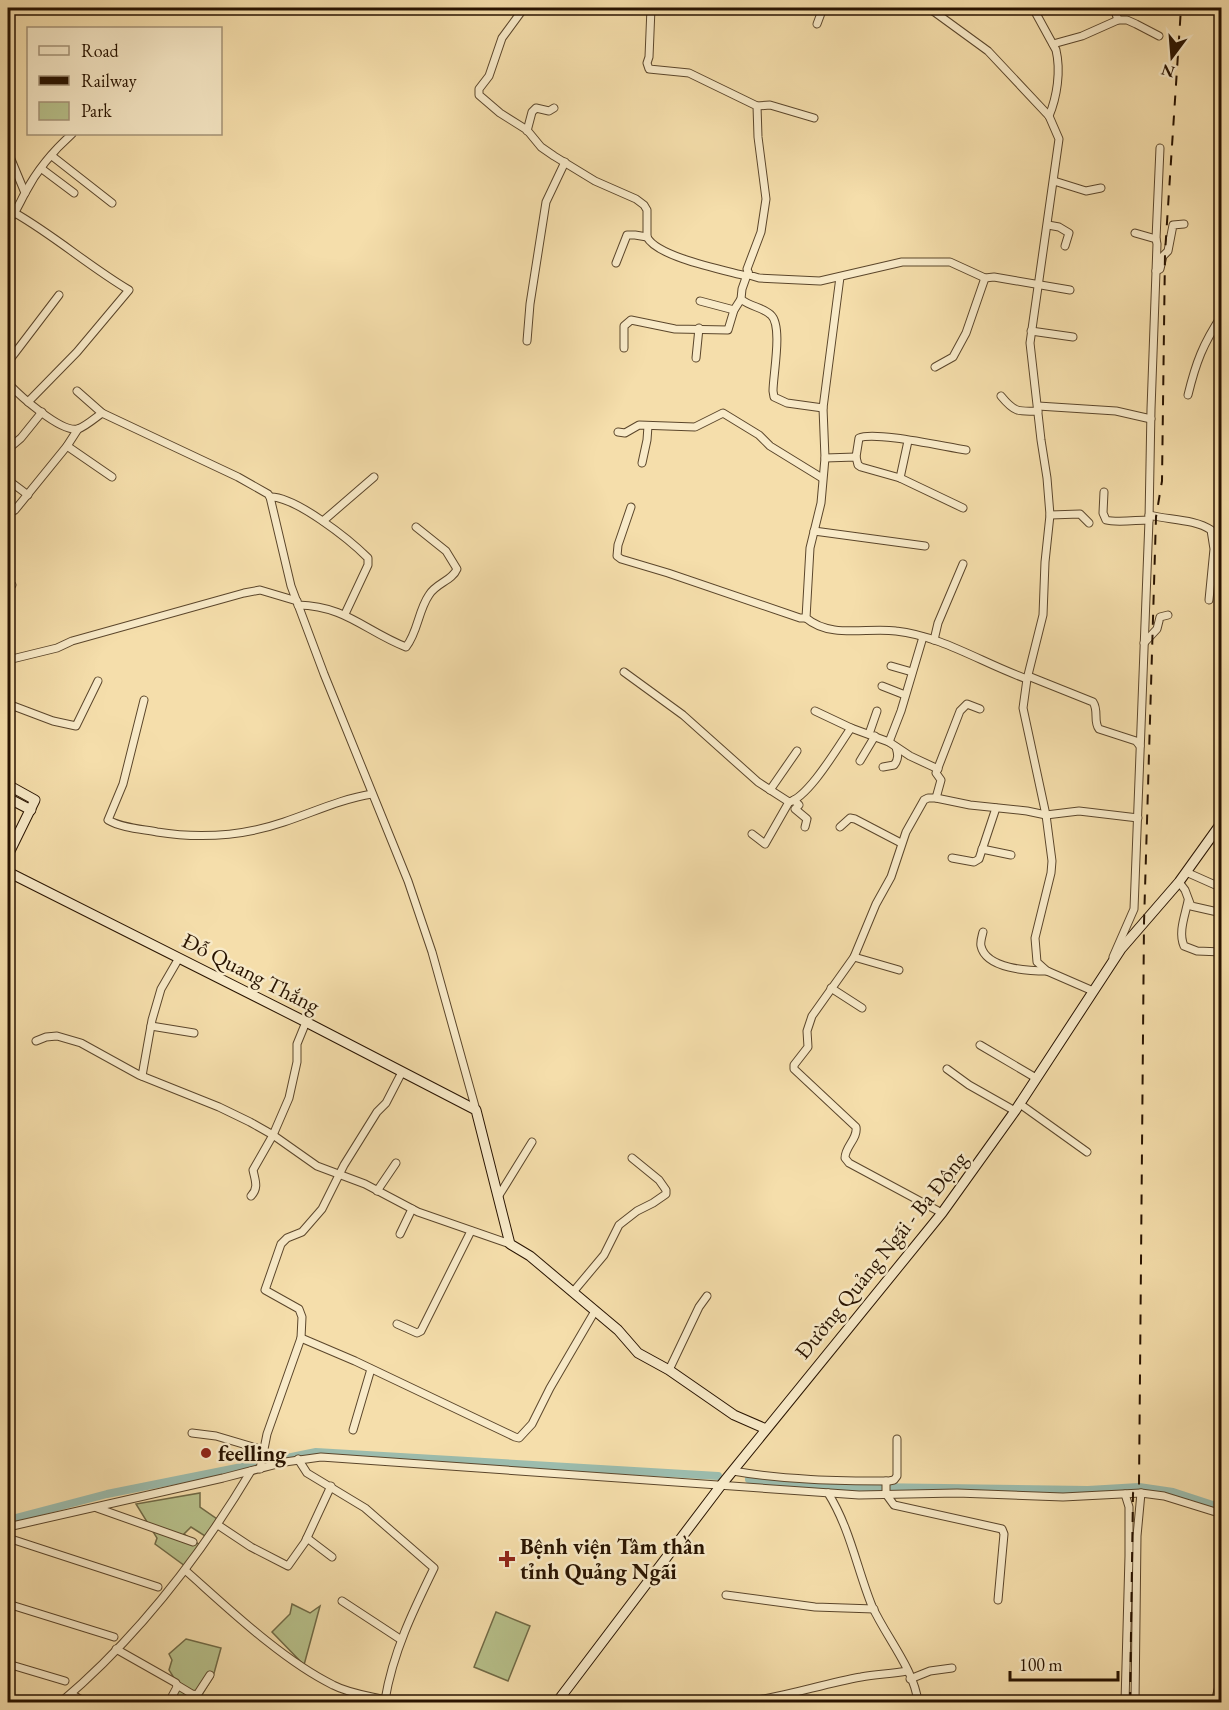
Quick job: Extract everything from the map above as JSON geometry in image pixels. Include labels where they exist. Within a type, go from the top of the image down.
[{"type":"street","points":[[524,8],[502,38],[489,76],[479,95],[484,102],[527,131],[541,147],[595,181],[636,199],[644,205],[647,210],[647,237]]},
{"type":"street","points":[[651,8],[649,57],[646,63],[649,69],[689,73],[757,106],[770,105],[814,118]]},
{"type":"street","points":[[817,24],[823,8]]},
{"type":"street","points":[[929,8],[988,51],[1048,116],[1059,139],[1030,343],[1050,515],[1043,615],[1027,678],[1023,708],[1046,815],[1052,861],[1035,938],[1034,948],[1037,962],[1047,971],[1093,991]]},
{"type":"street","points":[[1033,8],[1058,57],[1054,106],[1048,116]]},
{"type":"street","points":[[1114,8],[1118,20]]},
{"type":"street","points":[[1053,44],[1082,36],[1118,20],[1127,20],[1159,36]]},
{"type":"street","points":[[624,348],[624,326],[631,320],[675,329],[728,330],[734,310],[741,299],[741,289],[761,232],[766,199],[758,137],[757,106]]},
{"type":"street","points":[[527,131],[532,112],[536,108],[549,111],[554,108]]},
{"type":"street","points":[[8,221],[42,169],[71,135]]},
{"type":"street","points":[[1110,968],[1119,941],[1134,909],[1160,148]]},
{"type":"street","points":[[8,152],[25,193]]},
{"type":"street","points":[[52,156],[112,203]]},
{"type":"street","points":[[527,341],[530,304],[546,202],[565,162]]},
{"type":"street","points":[[42,169],[74,193]]},
{"type":"street","points":[[1054,181],[1086,191],[1101,188]]},
{"type":"street","points":[[15,213],[42,228],[106,277],[129,290],[77,352],[28,402]]},
{"type":"street","points":[[1156,271],[1160,269],[1163,256],[1168,251],[1173,225],[1184,224]]},
{"type":"street","points":[[1048,225],[1067,230],[1069,233],[1065,246]]},
{"type":"street","points":[[1135,233],[1156,239]]},
{"type":"street","points":[[616,263],[627,235],[635,235],[647,237],[657,248],[678,257],[759,278],[807,282],[840,277],[902,262],[950,262],[985,278],[994,277],[1070,290]]},
{"type":"street","points":[[807,618],[808,560],[821,503],[825,458],[823,408],[840,277]]},
{"type":"street","points":[[935,367],[953,357],[966,333],[985,278]]},
{"type":"street","points":[[8,362],[58,295]]},
{"type":"street","points":[[741,299],[770,314],[775,322],[774,397],[787,403],[823,408]]},
{"type":"street","points":[[700,302],[734,310]]},
{"type":"street","points":[[1188,395],[1196,360],[1221,315]]},
{"type":"street","points":[[696,358],[699,328]]},
{"type":"street","points":[[1031,331],[1073,337]]},
{"type":"street","points":[[8,383],[28,402],[63,426],[78,429]]},
{"type":"street","points":[[76,391],[102,413],[238,477],[268,494],[297,603],[408,881],[432,952],[510,1244]]},
{"type":"street","points":[[1001,396],[1013,410],[1023,412],[1038,408],[1116,411],[1151,419]]},
{"type":"street","points":[[8,449],[21,438],[42,412]]},
{"type":"street","points":[[8,514],[15,510],[28,495],[67,447],[78,429],[102,413]]},
{"type":"street","points":[[618,432],[625,433],[639,425],[695,427],[723,413],[822,478]]},
{"type":"street","points":[[642,463],[648,426]]},
{"type":"street","points":[[963,508],[900,478],[861,467],[856,457],[862,437],[884,437],[966,450]]},
{"type":"street","points":[[900,478],[908,441]]},
{"type":"street","points":[[67,447],[112,477]]},
{"type":"street","points":[[825,458],[856,457]]},
{"type":"street","points":[[323,521],[374,477]]},
{"type":"street","points":[[8,480],[28,495]]},
{"type":"street","points":[[1104,492],[1103,513],[1106,520],[1149,518],[1194,523],[1211,530],[1214,549],[1209,600]]},
{"type":"street","points":[[270,498],[283,499],[323,521],[360,550],[369,562],[345,614]]},
{"type":"street","points":[[631,507],[618,545],[617,556],[621,559],[800,618],[807,618],[813,623],[832,629],[894,630],[934,640],[1093,702],[1099,729],[1136,741],[1140,746]]},
{"type":"street","points":[[1050,515],[1080,514],[1089,523]]},
{"type":"street","points":[[8,660],[260,590],[297,603],[316,605],[345,614],[394,643],[406,647],[413,638],[418,618],[428,596],[435,588],[454,575],[457,569],[446,551],[416,526]]},
{"type":"street","points":[[814,531],[925,546]]},
{"type":"street","points":[[934,640],[938,622],[963,564]]},
{"type":"street","points":[[1144,643],[1157,629],[1160,617],[1168,615]]},
{"type":"street","points":[[883,767],[894,765],[897,761],[898,755],[892,744],[923,637]]},
{"type":"street","points":[[891,666],[912,672]]},
{"type":"street","points":[[624,672],[683,715],[758,782],[799,804],[795,809],[807,819],[805,827]]},
{"type":"street","points":[[8,704],[53,721],[76,726],[98,681]]},
{"type":"street","points":[[882,686],[905,695]]},
{"type":"street","points":[[144,700],[123,784],[108,820],[112,822],[176,835],[236,835],[287,821],[351,797],[372,794]]},
{"type":"street","points":[[936,798],[941,780],[936,773],[963,706],[967,704],[980,709]]},
{"type":"street","points":[[815,711],[892,744],[910,756],[938,769]]},
{"type":"street","points":[[861,761],[872,735],[877,711]]},
{"type":"street","points":[[752,834],[765,844],[792,801],[808,788],[829,762],[851,728]]},
{"type":"street","points":[[770,790],[797,750]]},
{"type":"street","points":[[8,786],[35,800],[8,855]]},
{"type":"street","points":[[8,798],[31,810]]},
{"type":"street","points":[[942,1213],[849,1162],[845,1155],[855,1136],[856,1127],[794,1069],[794,1065],[808,1047],[807,1031],[812,1016],[854,957],[876,904],[891,877],[901,843],[924,800],[936,798],[996,808],[1027,810],[1046,815],[1079,811],[1138,818]]},
{"type":"street","points":[[952,858],[977,861],[996,808]]},
{"type":"street","points":[[840,827],[850,818],[855,819],[901,843]]},
{"type":"street","name":"Đường Quảng Ngãi - Ba Động","points":[[557,1702],[766,1429],[942,1213],[1017,1107],[1121,949],[1179,882],[1221,822]]},
{"type":"street","points":[[982,849],[1011,855]]},
{"type":"street","name":"Đỗ Quang Thắng","points":[[8,872],[476,1110]]},
{"type":"street","points":[[1186,872],[1221,888]]},
{"type":"street","points":[[1179,882],[1185,890],[1188,901],[1181,939],[1184,946],[1197,951],[1221,952]]},
{"type":"street","points":[[1188,901],[1194,907],[1221,913]]},
{"type":"street","points":[[982,932],[982,949],[991,960],[1021,970],[1047,971]]},
{"type":"street","points":[[854,957],[899,970]]},
{"type":"street","points":[[142,1076],[151,1026],[161,989],[179,958]]},
{"type":"street","points":[[831,988],[862,1008]]},
{"type":"street","points":[[252,1196],[257,1185],[253,1170],[290,1098],[297,1062],[297,1044],[306,1022]]},
{"type":"street","points":[[151,1026],[194,1033]]},
{"type":"street","points":[[36,1041],[57,1036],[81,1043],[142,1076],[219,1107],[273,1135],[316,1166],[340,1174],[412,1209],[471,1232],[510,1244],[530,1256],[618,1330],[638,1353],[669,1370],[734,1415],[766,1429]]},
{"type":"street","points":[[980,1045],[1036,1078]]},
{"type":"street","points":[[947,1069],[969,1085],[1017,1107],[1087,1152]]},
{"type":"street","points":[[260,1467],[267,1434],[301,1338],[302,1317],[299,1309],[265,1290],[281,1245],[287,1238],[302,1232],[322,1209],[340,1174],[377,1112],[386,1103],[402,1072]]},
{"type":"street","points":[[498,1197],[532,1142]]},
{"type":"street","points":[[573,1292],[603,1255],[619,1225],[666,1194],[659,1180],[632,1158]]},
{"type":"street","points":[[376,1191],[396,1163]]},
{"type":"street","points":[[400,1234],[412,1209]]},
{"type":"street","points":[[397,1324],[417,1333],[421,1331],[471,1232]]},
{"type":"street","points":[[669,1370],[699,1307],[707,1296]]},
{"type":"street","points":[[301,1338],[355,1360],[371,1370],[519,1438],[532,1424],[550,1388],[595,1311]]},
{"type":"street","points":[[353,1430],[371,1370]]},
{"type":"street","points":[[192,1433],[216,1436],[263,1453]]},
{"type":"street","points":[[8,1527],[298,1459],[331,1458],[828,1493],[886,1488],[897,1476],[897,1439]]},
{"type":"street","points":[[298,1459],[307,1473],[365,1508],[434,1568],[400,1639],[385,1700]]},
{"type":"street","points":[[61,1702],[146,1620],[218,1525],[251,1471]]},
{"type":"street","points":[[733,1471],[886,1488],[957,1493],[1063,1497],[1141,1493],[1164,1496],[1221,1514]]},
{"type":"street","points":[[218,1525],[251,1548],[288,1566],[307,1538],[331,1486]]},
{"type":"street","points":[[886,1488],[894,1504],[1002,1529],[1004,1534],[998,1600]]},
{"type":"street","points":[[828,1493],[842,1521],[874,1609],[909,1675],[918,1702]]},
{"type":"street","points":[[1141,1493],[1137,1536],[1135,1701],[1146,1702]]},
{"type":"street","points":[[1125,1494],[1129,1507],[1130,1556],[1125,1702]]},
{"type":"street","points":[[95,1508],[193,1542]]},
{"type":"street","points":[[8,1538],[158,1587]]},
{"type":"street","points":[[307,1538],[332,1557]]},
{"type":"street","points":[[185,1570],[301,1667],[333,1685],[356,1694],[394,1702]]},
{"type":"street","points":[[726,1595],[815,1607],[874,1609]]},
{"type":"street","points":[[342,1601],[400,1639]]},
{"type":"street","points":[[8,1604],[114,1637]]},
{"type":"street","points":[[1221,1624],[1221,1639]]},
{"type":"street","points":[[116,1649],[197,1695],[210,1675]]},
{"type":"street","points":[[8,1664],[65,1682]]},
{"type":"street","points":[[742,1702],[784,1696],[862,1676],[909,1675],[952,1668]]},
{"type":"street","points":[[1215,1702],[1221,1674]]},
{"type":"street","points":[[168,1702],[177,1685]]},
{"type":"street","points":[[71,1694],[85,1702]]},
{"type":"street","points":[[352,1702],[356,1694]]},
{"type":"green space","points":[[200,1493],[200,1507],[217,1519],[205,1536],[191,1527],[184,1534],[200,1545],[185,1566],[155,1544],[157,1538],[136,1504]]},
{"type":"green space","points":[[292,1604],[310,1613],[320,1606],[304,1665],[272,1632],[290,1614]]},
{"type":"green space","points":[[496,1612],[530,1626],[508,1681],[474,1667]]},
{"type":"green space","points":[[186,1639],[221,1648],[213,1677],[201,1696],[192,1698],[192,1702],[172,1702],[179,1686],[169,1670],[172,1660],[169,1654]]},
{"type":"waterway","points":[[8,1520],[107,1494],[316,1452],[718,1476]]},
{"type":"waterway","points":[[749,1479],[795,1486],[1088,1490],[1139,1487],[1173,1492],[1222,1508]]},
{"type":"railway","points":[[1130,1702],[1133,1493],[1139,1487],[1144,923],[1156,517],[1162,481],[1165,253],[1181,8]]},
{"type":"place","name":"feelling","points":[[206,1453]]},
{"type":"place","name":"Bệnh viện Tâm thần tỉnh Quảng Ngãi","points":[[507,1559]]}]
